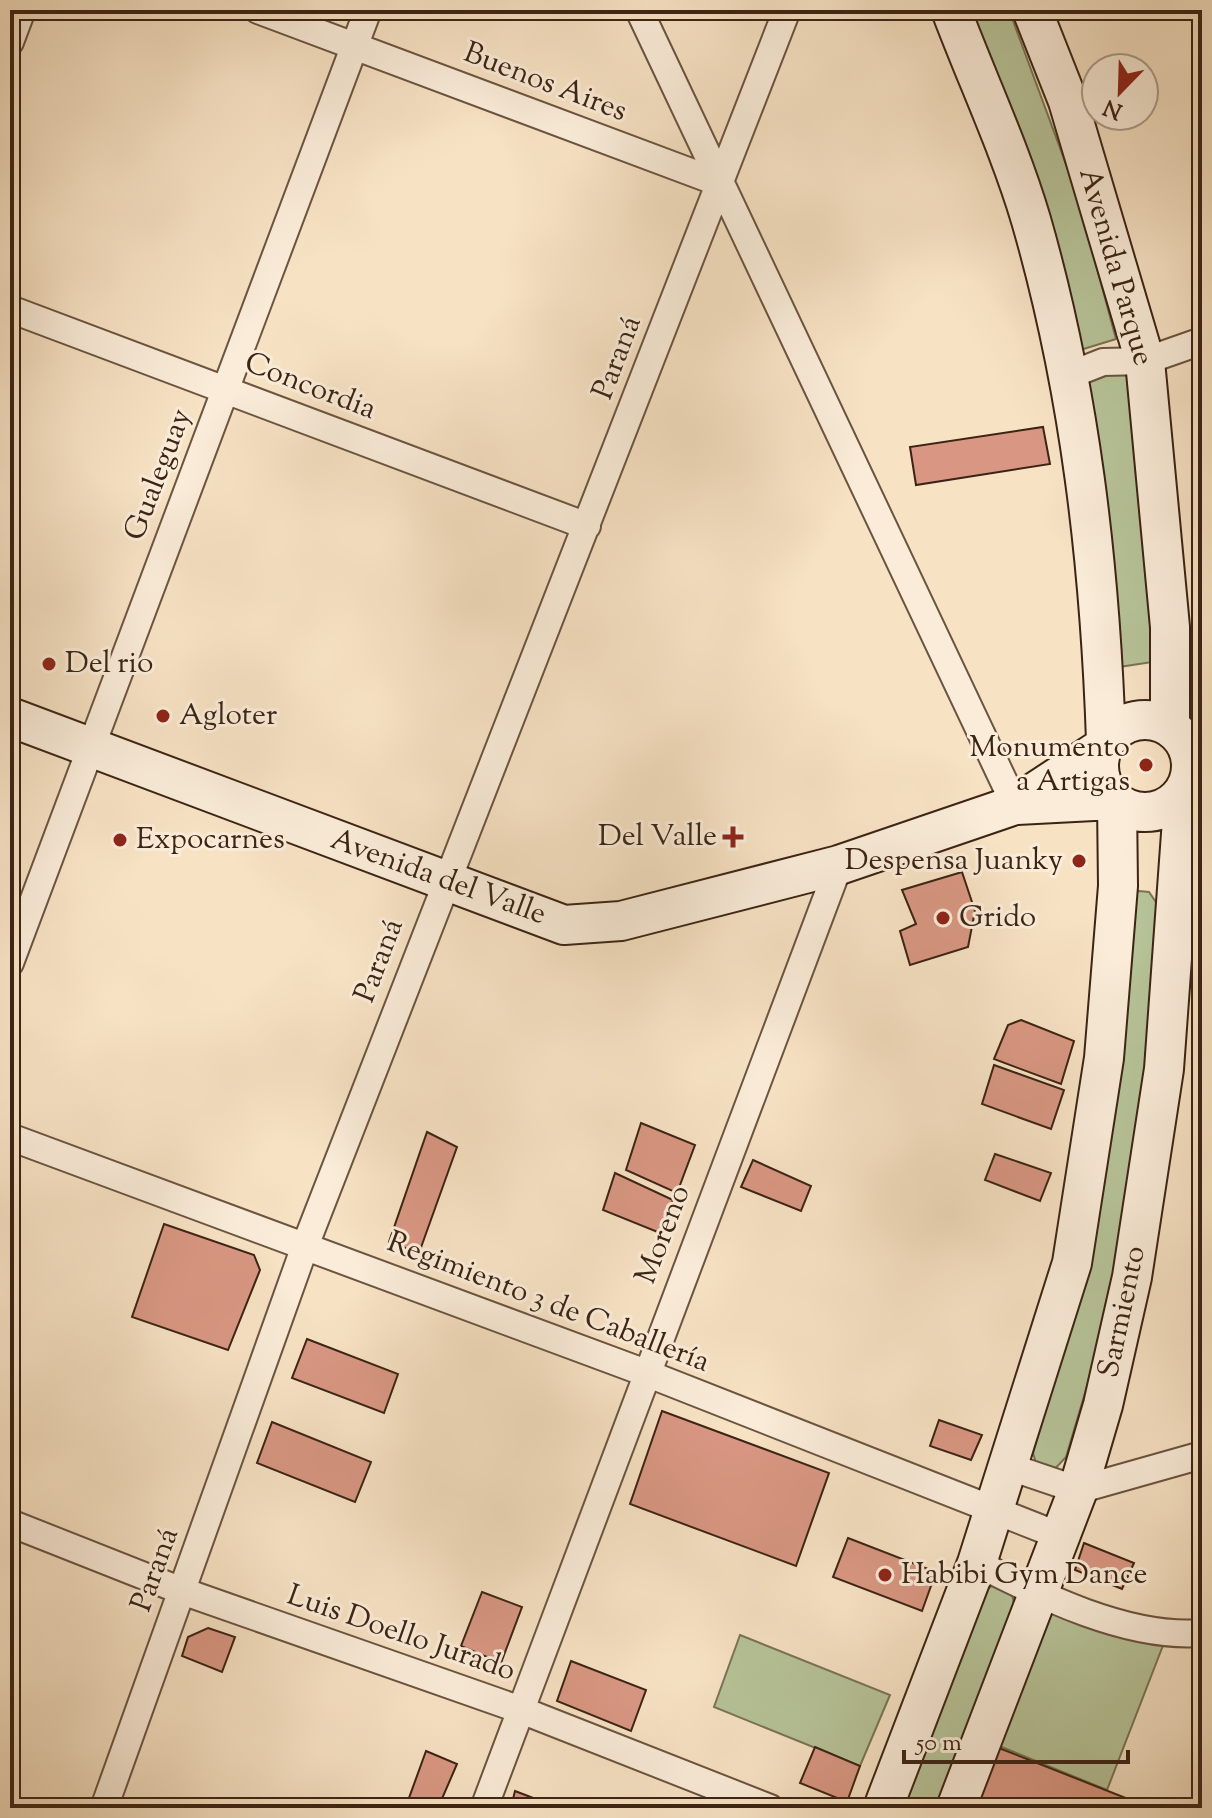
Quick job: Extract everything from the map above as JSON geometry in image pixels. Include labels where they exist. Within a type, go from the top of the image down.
[{"type":"main road","points":[[951,10],[1030,217],[1070,375],[1083,455],[1101,619],[1104,744],[1099,771],[1103,787],[1115,802]]},
{"type":"main road","name":"Avenida Parque","points":[[1032,10],[1068,101],[1145,361],[1183,730]]},
{"type":"main road","name":"Avenida del Valle","points":[[10,717],[564,925],[621,921],[839,865],[1015,805]]},
{"type":"main road","points":[[1143,720],[1183,730],[1192,781],[1158,811],[1142,812],[1115,802],[1015,805],[1104,744],[1116,730],[1143,720]]},
{"type":"main road","name":"Sarmiento","points":[[956,1808],[1078,1490],[1103,1405],[1132,1277],[1160,1098],[1192,781]]},
{"type":"main road","name":"Sarmiento","points":[[883,1808],[977,1563],[1010,1467],[1072,1263],[1104,1058],[1118,886],[1115,802]]},
{"type":"street","points":[[10,42],[22,10]]},
{"type":"street","name":"Buenos Aires","points":[[258,10],[720,183]]},
{"type":"street","name":"Gualeguay","points":[[10,963],[368,10]]},
{"type":"street","points":[[639,10],[1015,805]]},
{"type":"street","name":"Paraná","points":[[104,1808],[305,1246],[787,10]]},
{"type":"street","name":"Concordia","points":[[10,309],[587,526]]},
{"type":"street","points":[[1070,375],[1103,362],[1145,361],[1202,341]]},
{"type":"street","name":"Moreno","points":[[484,1808],[839,865]]},
{"type":"street","name":"Regimiento 3 de Caballería","points":[[10,1137],[646,1373],[1060,1536]]},
{"type":"street","points":[[1010,1467],[1078,1490],[1202,1455]]},
{"type":"street","name":"Luis Doello Jurado","points":[[10,1523],[182,1591],[521,1710],[770,1808]]},
{"type":"street","points":[[977,1563],[1039,1595],[1145,1630],[1179,1635],[1202,1633]]},
{"type":"green space","points":[[971,10],[1009,10],[1077,194],[1116,339],[1077,351],[1001,87]]},
{"type":"green space","points":[[1127,369],[1159,661],[1119,667],[1083,383]]},
{"type":"green space","points":[[1139,891],[1149,892],[1160,908],[1150,1068],[1120,1275],[1066,1457],[1052,1472],[1037,1466],[1033,1453],[1087,1266],[1131,895]]},
{"type":"green space","points":[[996,1584],[1011,1594],[1013,1611],[935,1808],[896,1808],[984,1590]]},
{"type":"green space","points":[[1062,1602],[1169,1630],[1107,1790],[992,1743],[1041,1614]]},
{"type":"green space","points":[[740,1635],[890,1695],[860,1766],[714,1707]]},
{"type":"building","points":[[1043,427],[1050,464],[916,485],[910,447]]},
{"type":"building","name":"Grido","points":[[962,872],[975,911],[968,947],[910,965],[900,931],[916,924],[902,890]]},
{"type":"building","points":[[1021,1020],[1074,1041],[1061,1084],[994,1059],[1008,1025]]},
{"type":"building","points":[[994,1065],[1064,1090],[1051,1129],[982,1104]]},
{"type":"building","points":[[641,1123],[695,1145],[677,1193],[626,1170]]},
{"type":"building","points":[[427,1132],[457,1147],[419,1253],[389,1242]]},
{"type":"building","points":[[995,1154],[1051,1173],[1040,1201],[985,1180]]},
{"type":"building","points":[[753,1160],[811,1186],[801,1211],[741,1187]]},
{"type":"building","points":[[615,1173],[673,1200],[660,1233],[603,1210]]},
{"type":"building","points":[[164,1224],[254,1255],[260,1270],[228,1350],[132,1317]]},
{"type":"building","points":[[307,1339],[398,1374],[384,1413],[292,1378]]},
{"type":"building","points":[[662,1411],[829,1473],[796,1566],[630,1504]]},
{"type":"building","points":[[939,1420],[982,1435],[971,1460],[930,1446]]},
{"type":"building","points":[[272,1422],[371,1462],[355,1502],[257,1463]]},
{"type":"building","name":"Habibi Gym Dance","points":[[848,1538],[936,1572],[922,1611],[833,1577]]},
{"type":"building","points":[[1084,1543],[1134,1563],[1122,1589],[1075,1570]]},
{"type":"building","points":[[482,1592],[522,1607],[501,1663],[461,1646]]},
{"type":"building","points":[[208,1628],[235,1637],[222,1672],[182,1656],[188,1637]]},
{"type":"building","points":[[571,1661],[646,1690],[631,1731],[557,1701]]},
{"type":"building","points":[[815,1747],[860,1766],[847,1802],[800,1783]]},
{"type":"building","points":[[999,1748],[1151,1808],[975,1808]]},
{"type":"building","points":[[426,1751],[457,1764],[438,1808],[409,1798]]},
{"type":"building","points":[[515,1791],[559,1808],[511,1807]]},
{"type":"place","name":"Del rio","points":[[49,664]]},
{"type":"place","name":"Agloter","points":[[163,716]]},
{"type":"place","name":"Monumento a Artigas","points":[[1146,765]]},
{"type":"place","name":"Del Valle","points":[[733,837]]},
{"type":"place","name":"Expocarnes","points":[[120,840]]},
{"type":"place","name":"Despensa Juanky","points":[[1079,861]]},
{"type":"place","name":"Grido","points":[[943,918]]},
{"type":"place","name":"Habibi Gym Dance","points":[[885,1575]]}]
